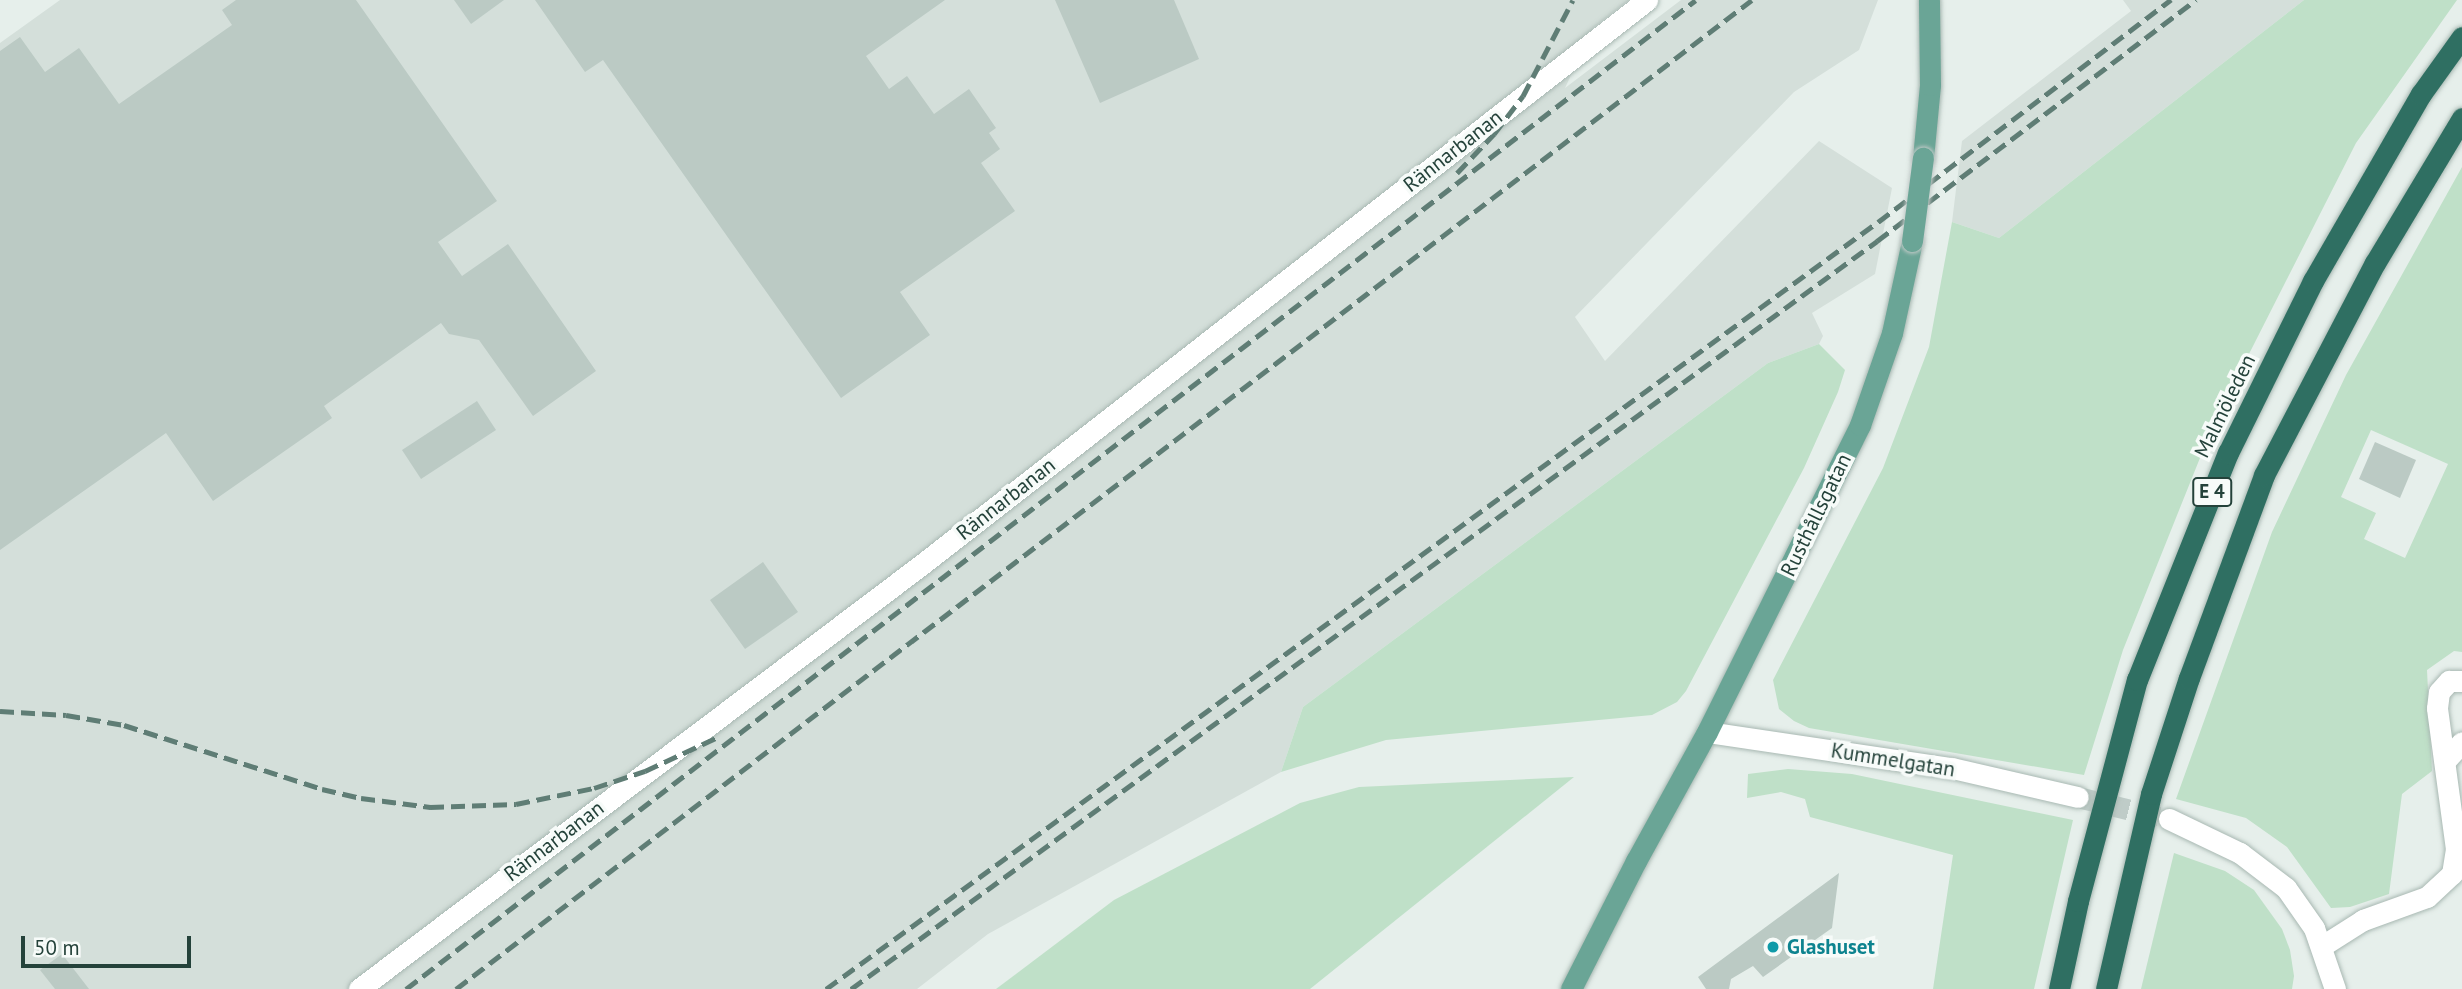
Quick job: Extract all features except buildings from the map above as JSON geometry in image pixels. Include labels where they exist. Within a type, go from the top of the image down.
[{"type":"highway","name":"Malmöleden","points":[[2059,989],[2078,901],[2137,680],[2228,453],[2313,281],[2421,94],[2462,37]]},
{"type":"highway","name":"E 4","points":[[2106,989],[2151,794],[2189,678],[2264,475],[2375,263],[2462,118]]},
{"type":"main road","name":"Rusthållsgatan","points":[[1571,989],[1636,861],[1707,732],[1860,425],[1892,333],[1912,241],[1930,85],[1929,0]]},
{"type":"street","name":"Rännarbanan","points":[[359,989],[921,565],[1647,0]]},
{"type":"street","points":[[2322,946],[2363,920],[2427,897],[2452,874],[2456,849],[2437,708],[2439,692],[2449,681],[2462,681]]},
{"type":"street","name":"Kummelgatan","points":[[1707,732],[1952,768],[2078,797]]},
{"type":"street","points":[[2445,761],[2462,742]]},
{"type":"street","points":[[2169,819],[2215,838],[2264,870],[2302,907],[2322,946],[2335,989]]},
{"type":"shaded area","points":[[60,0],[1629,0],[1593,28],[1565,88],[1681,0],[1878,0],[1859,50],[1794,92],[1575,317],[1605,361],[1819,141],[1892,188],[1875,274],[1812,313],[1823,336],[1819,344],[1768,363],[1303,707],[1281,772],[988,934],[917,989],[0,989],[0,43]]},
{"type":"shaded area","points":[[2123,0],[2304,0],[1999,238],[1952,222],[1962,141],[2131,11]]},
{"type":"green space","points":[[2304,0],[2457,0],[2356,143],[2214,423],[2123,650],[2084,775],[1809,728],[1794,721],[1779,709],[1773,680],[1883,468],[1929,347],[1952,222],[1999,238]]},
{"type":"green space","points":[[2462,167],[2462,652],[2454,651],[2427,670],[2432,771],[2402,794],[2389,894],[2350,907],[2331,908],[2287,847],[2246,818],[2176,799],[2272,532],[2346,375]],"holes":[[[2371,430],[2448,464],[2405,558],[2364,539],[2376,513],[2341,497]]]},
{"type":"green space","points":[[1819,344],[1845,370],[1838,392],[1804,468],[1686,691],[1677,702],[1652,715],[1386,740],[1281,772],[1303,707],[1768,363]]},
{"type":"green space","points":[[1788,769],[1852,774],[2073,820],[2034,989],[1933,989],[1953,855],[1810,817],[1805,799],[1781,792],[1747,798],[1748,774]]},
{"type":"green space","points":[[1574,777],[1310,989],[996,989],[1114,900],[1300,803],[1359,787]]},
{"type":"green space","points":[[2174,853],[2225,871],[2254,890],[2282,929],[2290,950],[2294,976],[2292,989],[2141,989]]},
{"type":"tunnel","points":[[2078,797],[2164,818]]},
{"type":"railway","points":[[1457,173],[1494,134],[1523,96],[1573,0]]},
{"type":"railway","points":[[406,989],[1696,0]]},
{"type":"railway","points":[[456,989],[1752,0]]},
{"type":"railway","points":[[826,989],[1878,222],[2171,0]]},
{"type":"railway","points":[[851,989],[1877,241],[2196,0]]},
{"type":"railway","points":[[0,711],[66,715],[124,725],[322,789],[361,798],[430,807],[516,804],[594,788],[645,771],[718,737]]},
{"type":"place","name":"Glashuset","points":[[1773,947]]}]
